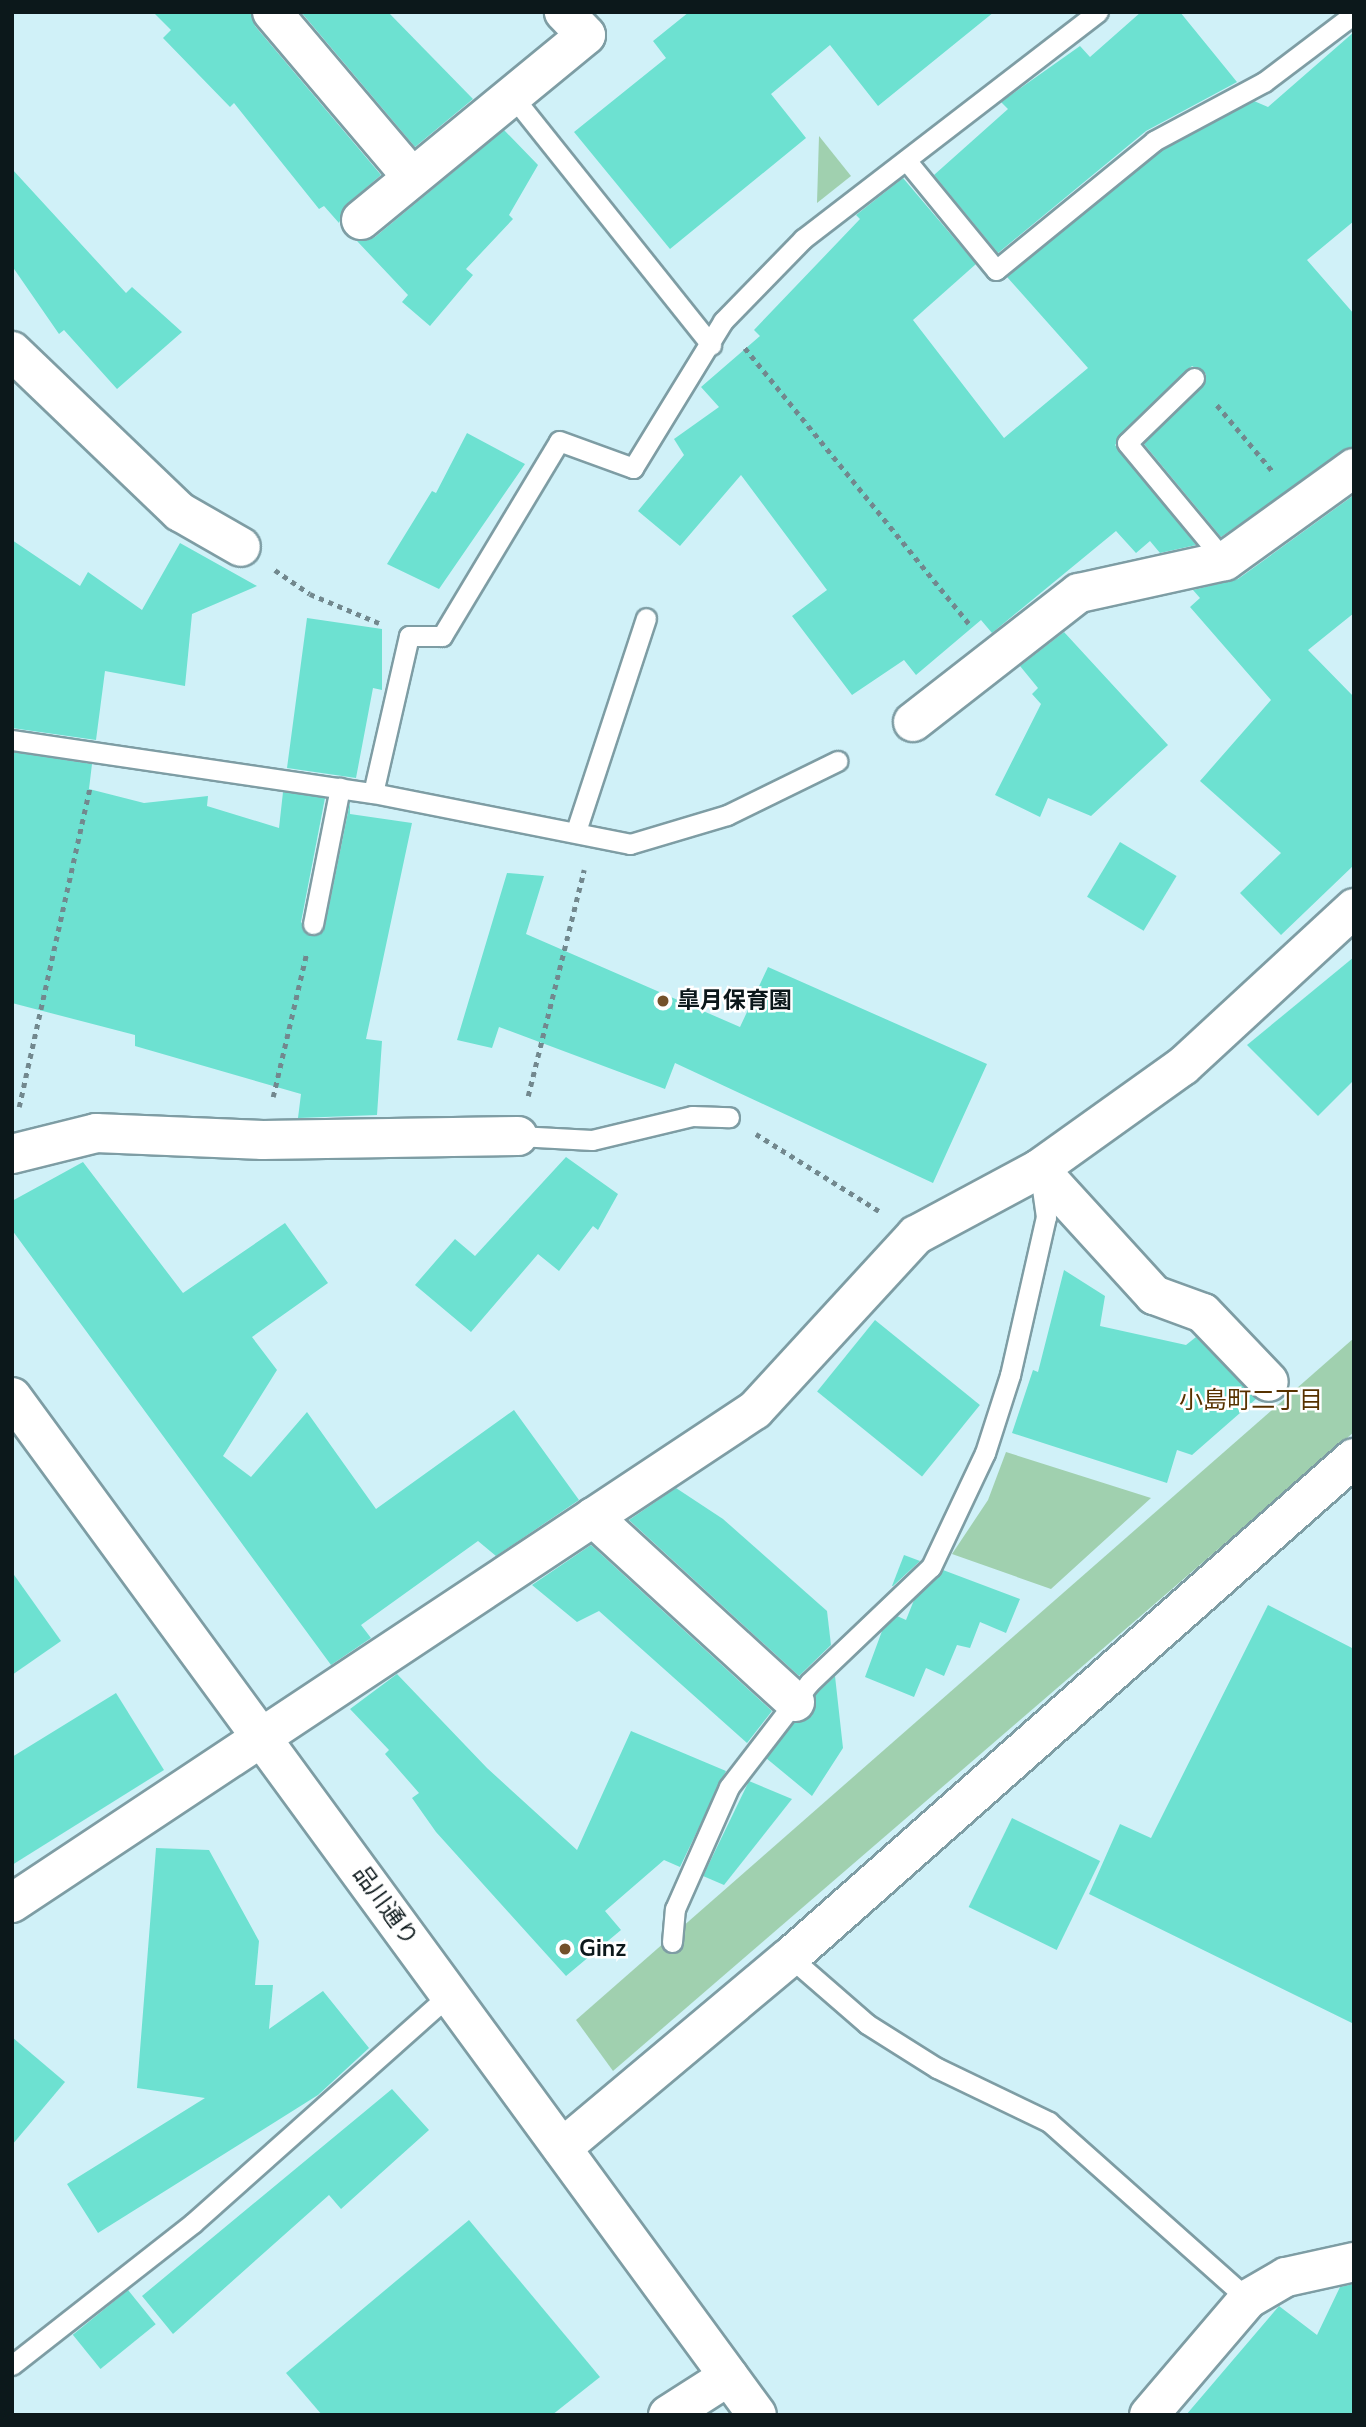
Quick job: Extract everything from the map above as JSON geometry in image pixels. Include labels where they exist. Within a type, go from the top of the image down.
[{"type":"street","points":[[272,12],[412,177]]},
{"type":"street","points":[[361,220],[514,98],[586,35],[564,12]]},
{"type":"street","points":[[12,351],[180,512],[241,547]]},
{"type":"street","points":[[913,722],[1079,593],[1225,561],[1354,468]]},
{"type":"street","points":[[12,1903],[755,1410],[916,1235],[1039,1168],[1183,1066],[1354,908]]},
{"type":"street","points":[[12,1154],[96,1133],[263,1140],[518,1136]]},
{"type":"street","points":[[1039,1168],[1154,1295],[1203,1313],[1269,1382]]},
{"type":"street","name":"品川通り","points":[[12,1396],[757,2415]]},
{"type":"street","points":[[562,2148],[790,1957],[1354,1458]]},
{"type":"street","points":[[593,1517],[795,1702]]},
{"type":"street","points":[[1149,2415],[1248,2300],[1286,2277],[1354,2262]]},
{"type":"street","points":[[668,2415],[729,2376]]},
{"type":"lane","points":[[373,793],[409,636],[442,636],[559,440],[633,468],[712,345],[723,321],[803,239],[1098,12]]},
{"type":"lane","points":[[906,160],[996,270],[1154,141],[1264,82],[1354,14]]},
{"type":"lane","points":[[514,98],[712,345]]},
{"type":"lane","points":[[1194,378],[1127,443],[1225,561]]},
{"type":"lane","points":[[584,833],[646,618]]},
{"type":"lane","points":[[12,740],[99,749],[373,793],[630,844],[727,815],[837,761]]},
{"type":"lane","points":[[313,924],[340,788]]},
{"type":"lane","points":[[518,1136],[592,1140],[692,1116],[729,1117]]},
{"type":"lane","points":[[672,1942],[675,1909],[723,1797],[795,1702],[931,1567],[985,1453],[1046,1217],[1039,1168]]},
{"type":"lane","points":[[790,1957],[867,2024],[937,2068],[1049,2122],[1248,2300]]},
{"type":"lane","points":[[12,2365],[193,2223],[450,1994]]},
{"type":"path","points":[[723,321],[996,658]]},
{"type":"path","points":[[1194,378],[1302,506]]},
{"type":"path","points":[[241,547],[310,594],[409,636]]},
{"type":"path","points":[[18,1111],[99,749]]},
{"type":"path","points":[[518,1136],[584,833]]},
{"type":"path","points":[[263,1140],[313,924]]},
{"type":"path","points":[[729,1117],[916,1235]]},
{"type":"green space","points":[[819,136],[851,176],[817,203]]},
{"type":"green space","points":[[1354,1338],[1354,1432],[613,2071],[576,2020]]},
{"type":"green space","points":[[1006,1452],[1151,1498],[1051,1589],[952,1554],[988,1500]]},
{"type":"building","points":[[153,12],[251,12],[255,26],[381,175],[347,204],[339,223],[324,206],[319,209],[234,103],[230,107],[163,38],[171,30]]},
{"type":"building","points":[[301,12],[388,12],[473,99],[415,147]]},
{"type":"building","points":[[689,12],[994,12],[878,106],[830,45],[771,94],[806,138],[670,249],[574,132],[666,58],[653,41]]},
{"type":"building","points":[[1141,12],[1180,12],[1237,82],[1146,131],[998,253],[934,175],[1008,109],[1001,102],[1080,46],[1090,57]]},
{"type":"building","points":[[1354,32],[1354,221],[1307,260],[1354,314],[1354,446],[1221,537],[1144,444],[1203,386],[1206,374],[1192,366],[1115,445],[1196,545],[1160,553],[1150,541],[1136,553],[1116,531],[992,633],[981,620],[916,675],[904,660],[852,695],[792,616],[827,590],[741,475],[680,546],[638,511],[684,455],[674,439],[719,407],[701,387],[760,336],[754,330],[860,219],[856,215],[903,178],[976,264],[913,320],[1004,438],[1088,368],[1007,277],[1161,151],[1254,101],[1268,107]]},
{"type":"building","points":[[504,130],[538,165],[509,215],[513,219],[466,269],[473,275],[430,326],[402,302],[408,295],[357,241],[375,237]]},
{"type":"building","points":[[12,169],[126,293],[132,287],[182,332],[117,389],[64,330],[59,334],[12,266]]},
{"type":"building","points":[[467,433],[525,464],[439,589],[387,564],[432,491],[436,493]]},
{"type":"building","points":[[1354,495],[1354,613],[1308,650],[1354,697],[1354,865],[1281,935],[1240,893],[1281,853],[1200,781],[1271,700],[1190,607],[1200,598],[1193,590],[1238,579]]},
{"type":"building","points":[[12,540],[80,586],[88,572],[142,610],[180,543],[257,586],[192,614],[185,686],[105,671],[96,740],[12,728]]},
{"type":"building","points":[[307,618],[382,629],[382,690],[373,688],[356,778],[287,768]]},
{"type":"building","points":[[1064,632],[1168,745],[1091,816],[1048,798],[1040,817],[995,795],[1041,704],[1032,694],[1038,688],[1020,666]]},
{"type":"building","points":[[12,752],[92,764],[89,789],[144,803],[208,796],[207,806],[279,828],[283,792],[325,798],[301,922],[311,936],[325,926],[350,802],[350,814],[412,823],[366,1039],[382,1041],[377,1115],[298,1118],[301,1094],[135,1046],[135,1035],[12,1003]]},
{"type":"building","points":[[1120,842],[1177,876],[1144,931],[1087,897]]},
{"type":"building","points":[[507,873],[544,876],[526,934],[740,1027],[768,967],[987,1064],[933,1183],[675,1063],[665,1089],[499,1027],[492,1048],[457,1040]]},
{"type":"building","points":[[1354,957],[1354,1080],[1318,1116],[1247,1045]]},
{"type":"building","points":[[566,1157],[618,1194],[598,1230],[593,1226],[559,1271],[538,1254],[471,1332],[415,1285],[455,1239],[475,1256]]},
{"type":"building","points":[[83,1162],[183,1293],[285,1223],[328,1283],[252,1337],[277,1370],[223,1456],[251,1477],[307,1412],[376,1509],[514,1410],[579,1500],[496,1556],[478,1541],[361,1625],[371,1638],[331,1665],[12,1230],[12,1201]]},
{"type":"building","points":[[1064,1270],[1105,1296],[1100,1326],[1186,1345],[1196,1337],[1256,1399],[1192,1455],[1177,1450],[1167,1483],[1012,1433],[1033,1370],[1038,1372]]},
{"type":"building","points":[[875,1320],[980,1405],[922,1476],[817,1391]]},
{"type":"building","points":[[676,1488],[723,1519],[827,1611],[831,1645],[799,1676],[629,1520]]},
{"type":"building","points":[[591,1545],[772,1711],[747,1743],[599,1611],[577,1622],[532,1585]]},
{"type":"building","points":[[904,1555],[920,1561],[892,1586]]},
{"type":"building","points":[[943,1570],[1020,1599],[1006,1633],[980,1622],[970,1648],[957,1645],[944,1676],[926,1668],[914,1697],[865,1677],[882,1631],[897,1616],[906,1620],[914,1600]]},
{"type":"building","points":[[12,1572],[61,1641],[12,1675]]},
{"type":"building","points":[[1268,1605],[1354,1649],[1354,2024],[1089,1894],[1120,1824],[1151,1838]]},
{"type":"building","points":[[397,1674],[487,1768],[577,1850],[631,1731],[726,1771],[680,1867],[664,1860],[605,1911],[621,1930],[566,1976],[436,1832],[412,1798],[419,1793],[385,1754],[389,1750],[350,1709]]},
{"type":"building","points":[[835,1676],[843,1748],[812,1796],[766,1758],[793,1723],[812,1716],[815,1695]]},
{"type":"building","points":[[116,1693],[164,1770],[12,1865],[12,1757]]},
{"type":"building","points":[[749,1781],[792,1799],[724,1885],[703,1876]]},
{"type":"building","points":[[1012,1818],[1100,1861],[1057,1950],[969,1907]]},
{"type":"building","points":[[156,1848],[209,1850],[259,1941],[255,1985],[273,1985],[269,2029],[323,1991],[369,2048],[318,2095],[98,2233],[67,2184],[205,2098],[137,2088]]},
{"type":"building","points":[[12,2037],[65,2082],[12,2145]]},
{"type":"building","points":[[392,2089],[429,2130],[341,2209],[329,2195],[173,2334],[142,2296]]},
{"type":"building","points":[[469,2220],[600,2377],[552,2415],[322,2415],[286,2373]]},
{"type":"building","points":[[1354,2284],[1354,2415],[1186,2415],[1279,2306],[1317,2335],[1340,2287]]},
{"type":"building","points":[[128,2290],[156,2324],[101,2369],[73,2335]]},
{"type":"place","name":"皐月保育園","points":[[663,1001]]},
{"type":"place","name":"Ginz","points":[[565,1949]]},
{"type":"district","name":"小島町二丁目","points":[[1251,1401]]}]
